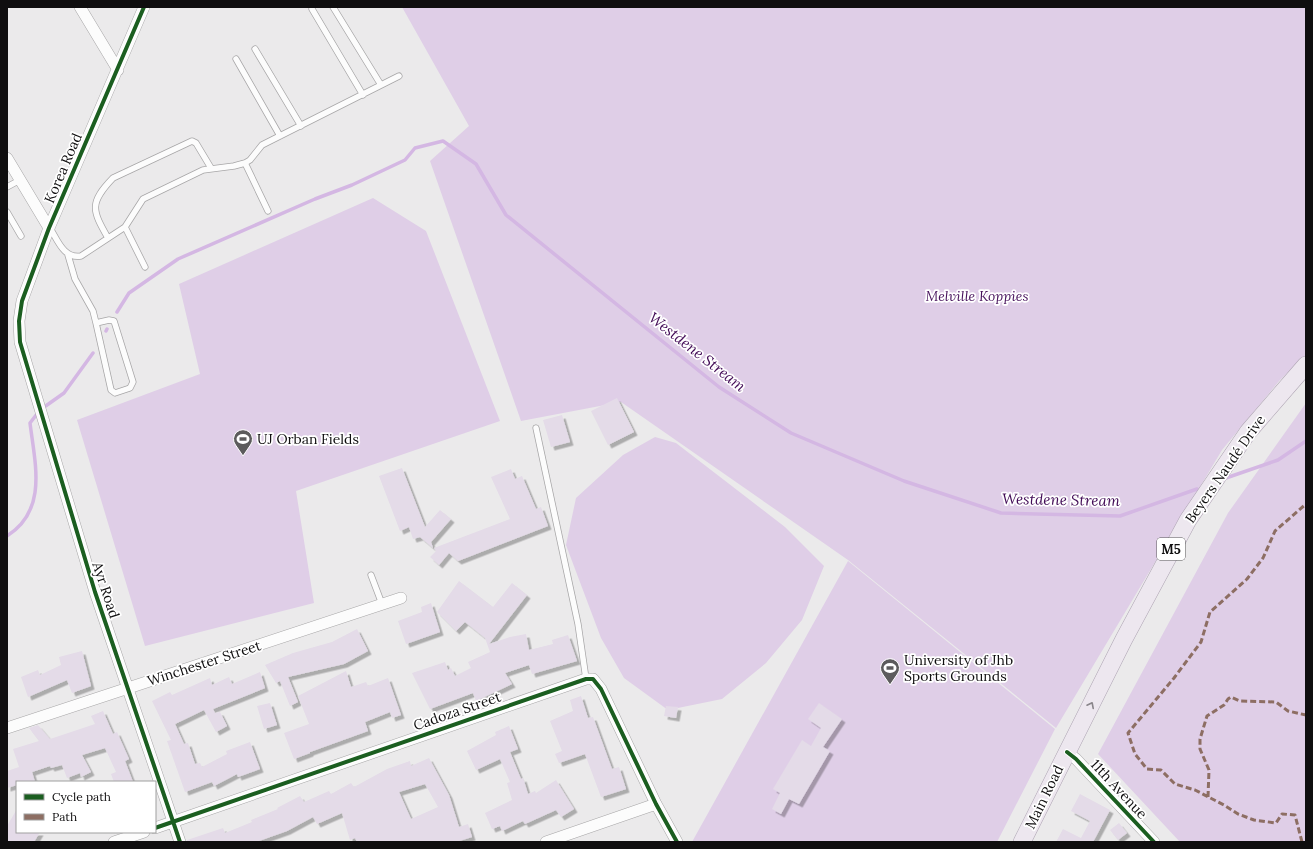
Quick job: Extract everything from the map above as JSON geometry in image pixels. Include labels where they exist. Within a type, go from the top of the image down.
[{"type":"main road","name":"Beyers Naudé Drive","points":[[1071,755],[1163,564],[1200,502],[1248,432],[1306,366]]},
{"type":"main road","name":"Beyers Naudé Drive","points":[[1071,755],[1196,525],[1238,460],[1306,382]]},
{"type":"main road","name":"Main Road","points":[[1022,842],[1071,755]]},
{"type":"main road","name":"Main Road","points":[[1034,842],[1071,755]]},
{"type":"street","points":[[80,7],[118,70]]},
{"type":"street","name":"Korea Road","points":[[20,342],[19,321],[22,301],[50,228],[144,7]]},
{"type":"street","points":[[7,158],[50,228]]},
{"type":"street","name":"Ayr Road","points":[[20,342],[84,556],[127,689],[180,842]]},
{"type":"street","name":"Winchester Street","points":[[7,728],[401,598]]},
{"type":"street","points":[[586,679],[593,679],[601,689],[656,804],[677,842]]},
{"type":"street","name":"Cadoza Street","points":[[156,828],[560,686],[586,679]]},
{"type":"street","name":"11th Avenue","points":[[1071,755],[1154,842]]},
{"type":"street","points":[[546,842],[656,804]]},
{"type":"street","points":[[114,842],[141,833]]},
{"type":"lane","points":[[333,7],[381,85]]},
{"type":"lane","points":[[312,9],[362,95]]},
{"type":"lane","points":[[255,49],[300,126]]},
{"type":"lane","points":[[236,59],[280,136]]},
{"type":"lane","points":[[68,255],[75,257],[81,256],[125,227],[143,199],[203,170],[245,163],[250,160],[262,145],[399,76]]},
{"type":"lane","points":[[108,238],[96,217],[95,210],[96,199],[103,188],[113,178],[192,141],[196,143],[211,168]]},
{"type":"lane","points":[[245,163],[268,211]]},
{"type":"lane","points":[[7,187],[20,180]]},
{"type":"lane","points":[[7,212],[21,236]]},
{"type":"lane","points":[[125,227],[145,267]]},
{"type":"lane","points":[[50,228],[63,250],[68,255],[75,279],[93,311],[111,390],[115,393],[130,388],[133,382],[114,321],[109,320],[96,323]]},
{"type":"lane","points":[[536,428],[578,624],[586,679]]},
{"type":"lane","points":[[371,575],[382,604]]},
{"type":"green space","name":"Melville Koppies","points":[[402,7],[1306,7],[1306,355],[1280,380],[1222,450],[1056,728],[848,560],[621,402],[521,421],[430,161],[469,126]]},
{"type":"green space","name":"UJ Orban Fields","points":[[373,198],[426,231],[500,421],[296,491],[314,603],[145,646],[77,420],[200,374],[179,284]]},
{"type":"green space","points":[[1306,403],[1306,842],[1180,842],[1098,754],[1228,513]]},
{"type":"green space","points":[[655,437],[676,443],[785,527],[824,566],[802,620],[766,663],[722,699],[668,710],[624,678],[601,638],[566,545],[576,498],[623,455]]},
{"type":"green space","name":"University of Jhb Sports Grounds","points":[[848,561],[1055,729],[997,842],[692,842]]},
{"type":"building","points":[[617,398],[634,432],[608,445],[591,411]]},
{"type":"building","points":[[562,415],[570,442],[551,447],[543,420]]},
{"type":"building","points":[[402,468],[425,527],[440,510],[451,519],[431,542],[433,548],[420,537],[413,539],[409,527],[400,531],[379,476]]},
{"type":"building","points":[[511,469],[515,479],[522,476],[536,509],[541,507],[548,526],[458,561],[449,553],[439,565],[430,557],[436,551],[434,548],[510,519],[491,477]]},
{"type":"building","points":[[459,581],[493,607],[512,583],[527,595],[489,644],[510,637],[526,634],[529,650],[553,644],[552,640],[568,635],[577,661],[532,674],[529,665],[505,673],[512,684],[476,701],[473,693],[430,709],[412,673],[445,662],[448,670],[451,668],[455,676],[471,668],[468,662],[490,652],[485,638],[465,622],[456,631],[437,612]]},
{"type":"building","points":[[431,603],[440,632],[406,644],[398,621],[422,612],[421,607]]},
{"type":"building","points":[[357,629],[368,651],[344,664],[288,677],[298,702],[290,706],[280,681],[276,683],[265,665],[293,653],[332,642]]},
{"type":"building","points":[[82,651],[91,686],[72,693],[67,680],[28,697],[21,677],[38,670],[40,675],[61,665],[59,657]]},
{"type":"building","points":[[346,671],[351,687],[366,682],[368,686],[388,678],[401,715],[392,718],[390,712],[365,722],[368,731],[294,759],[284,733],[309,724],[298,696]]},
{"type":"building","points":[[260,672],[265,688],[213,709],[215,713],[220,712],[227,726],[216,732],[204,710],[175,724],[184,744],[188,743],[195,764],[200,763],[202,767],[227,754],[226,751],[250,742],[260,769],[238,777],[237,774],[214,786],[212,782],[185,792],[167,741],[171,740],[152,701],[170,692],[172,695],[210,678],[212,685],[229,677],[232,684]]},
{"type":"building","points":[[581,696],[588,718],[593,717],[612,769],[619,767],[626,789],[601,797],[585,754],[559,763],[555,754],[562,751],[550,721],[573,711],[570,700]]},
{"type":"building","points":[[270,703],[277,725],[264,729],[257,706]]},
{"type":"building","points":[[819,703],[842,719],[823,747],[830,751],[799,804],[789,799],[781,814],[772,809],[780,793],[773,789],[802,740],[811,746],[821,728],[808,719]]},
{"type":"building","points":[[666,706],[678,707],[676,718],[664,716]]},
{"type":"building","points":[[103,711],[113,734],[117,732],[129,759],[125,761],[133,781],[114,781],[111,774],[116,772],[105,748],[82,755],[91,772],[81,777],[80,773],[67,778],[62,765],[51,768],[50,766],[32,772],[35,781],[16,781],[16,785],[7,788],[7,771],[19,767],[13,749],[39,741],[29,728],[38,725],[50,739],[95,724],[91,716]]},
{"type":"building","points":[[509,726],[518,749],[510,752],[521,779],[523,778],[528,794],[535,791],[536,793],[556,780],[574,809],[561,817],[556,810],[525,824],[523,821],[502,831],[500,826],[492,829],[485,813],[512,800],[507,783],[510,782],[500,759],[476,770],[467,751],[496,735],[495,732]]},
{"type":"building","points":[[429,758],[449,795],[459,827],[468,824],[472,837],[456,842],[357,842],[355,838],[350,840],[342,813],[317,824],[313,817],[287,831],[256,842],[187,842],[187,840],[223,828],[225,833],[252,822],[251,820],[278,809],[277,808],[300,796],[304,802],[329,791],[331,794],[351,783],[354,787],[387,769],[410,761],[411,766]],"holes":[[[425,784],[438,807],[411,819],[399,792]]]},
{"type":"building","points":[[1080,794],[1110,810],[1093,842],[1056,842],[1063,829],[1081,838],[1090,821],[1071,811]]},
{"type":"building","points":[[16,811],[16,833],[39,833],[34,842],[7,842],[7,826]]},
{"type":"building","points":[[1119,823],[1127,833],[1118,840],[1110,830]]},
{"type":"waterway","name":"Westdene Stream","points":[[117,312],[129,293],[178,259],[315,199],[352,185],[405,160],[415,148],[443,141],[476,164],[506,215],[719,387],[791,433],[904,481],[1001,513],[1120,516],[1197,489]]},
{"type":"waterway","points":[[7,536],[20,525],[29,513],[34,500],[36,470],[30,423],[40,410],[64,393],[93,353]]},
{"type":"waterway","name":"Westdene Stream","points":[[1226,478],[1278,460],[1306,441]]},
{"type":"marked path","points":[[1302,842],[1295,815],[1282,814],[1276,823],[1254,820],[1238,814],[1195,790],[1175,784],[1161,770],[1147,769],[1135,754],[1128,733],[1174,678],[1201,642],[1210,612],[1247,579],[1263,558],[1275,531],[1306,504]]},
{"type":"marked path","points":[[1208,797],[1209,770],[1200,749],[1200,739],[1207,716],[1224,705],[1231,697],[1240,701],[1276,702],[1288,711],[1306,715]]},
{"type":"cycle path","points":[[144,7],[49,228],[22,301],[19,321],[20,342],[95,592],[180,842]]},
{"type":"cycle path","points":[[156,828],[586,679],[593,679],[601,689],[656,804],[677,842]]},
{"type":"cycle path","points":[[1067,752],[1076,759],[1154,842]]},
{"type":"place","name":"UJ Orban Fields","points":[[243,456]]},
{"type":"place","name":"University of Jhb Sports Grounds","points":[[890,685]]}]
